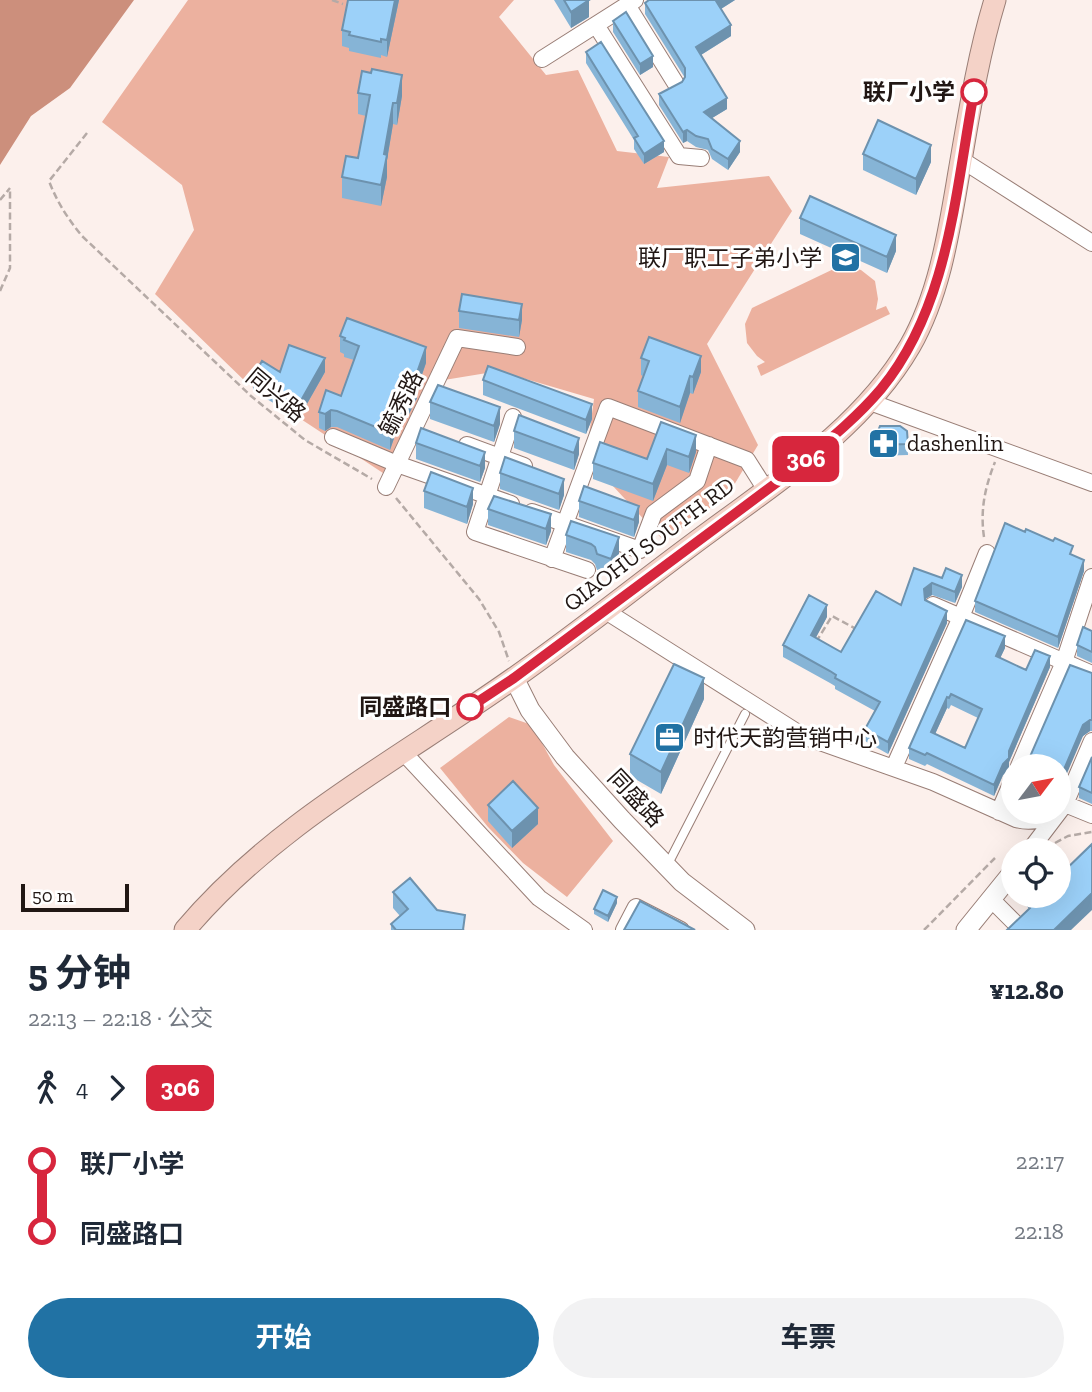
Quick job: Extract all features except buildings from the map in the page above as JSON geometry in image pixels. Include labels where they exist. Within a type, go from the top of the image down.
[{"type":"main road","name":"QIAOHU SOUTH RD","points":[[184,930],[230,881],[309,816],[514,678],[766,490],[828,440],[884,386],[910,345],[925,313],[944,256],[980,55],[995,0]]},
{"type":"street","points":[[542,59],[631,3],[676,84]]},
{"type":"street","points":[[596,24],[679,156],[701,158]]},
{"type":"street","points":[[961,160],[1092,243]]},
{"type":"street","name":"毓秀路","points":[[386,487],[397,464],[421,429],[440,389],[457,338],[517,347]]},
{"type":"street","points":[[870,402],[1092,483]]},
{"type":"street","points":[[552,559],[579,486],[587,446],[608,407],[747,460],[766,490]]},
{"type":"street","points":[[513,417],[475,533],[587,570]]},
{"type":"street","points":[[333,438],[397,464],[640,550],[647,511],[697,481],[709,445]]},
{"type":"street","points":[[451,440],[539,472]]},
{"type":"street","points":[[894,767],[987,553]]},
{"type":"street","points":[[1024,754],[1064,662],[1092,577]]},
{"type":"street","points":[[933,605],[1092,674]]},
{"type":"street","points":[[604,610],[750,701],[786,727],[835,748],[933,782],[999,812],[1001,807]]},
{"type":"street","name":"同盛路","points":[[514,678],[530,710],[565,757],[682,882],[745,930]]},
{"type":"street","points":[[1071,785],[1092,741]]},
{"type":"street","points":[[403,752],[539,898],[584,930]]},
{"type":"street","points":[[1071,810],[1091,813]]},
{"type":"street","points":[[966,930],[1001,887]]},
{"type":"street","points":[[991,899],[1016,924]]},
{"type":"street","points":[[624,930],[636,907],[681,930]]},
{"type":"lane","points":[[667,866],[745,714]]},
{"type":"path","points":[[331,0],[343,4]]},
{"type":"path","name":"同兴路","points":[[87,133],[49,181],[57,202],[82,236],[251,396],[305,440],[386,487],[479,599],[499,632],[514,678]]},
{"type":"path","points":[[0,200],[10,188],[10,268],[0,291]]},
{"type":"path","points":[[987,553],[982,523],[985,488],[1000,450]]},
{"type":"path","points":[[816,643],[832,616],[864,634]]},
{"type":"path","points":[[1064,838],[1092,832]]},
{"type":"path","points":[[924,930],[995,858]]},
{"type":"shaded area","points":[[0,0],[134,0],[70,88],[31,116],[0,165]]},
{"type":"shaded area","points":[[188,0],[514,0],[499,17],[546,75],[578,70],[617,151],[669,157],[657,188],[769,176],[792,211],[707,344],[758,445],[728,495],[664,541],[586,457],[594,399],[499,371],[432,382],[383,473],[249,385],[155,294],[194,230],[182,185],[102,122]]},
{"type":"shaded area","points":[[842,265],[861,270],[875,281],[878,299],[876,310],[886,306],[890,314],[761,376],[757,366],[765,362],[747,343],[745,324],[752,308]]},
{"type":"shaded area","points":[[509,717],[532,725],[554,765],[613,841],[567,897],[523,863],[488,827],[440,768]]},
{"type":"bus line","name":"306","points":[[470,707],[514,678],[787,475],[870,402],[884,386],[910,345],[941,268],[974,92]]},
{"type":"place","name":"联厂小学","points":[[974,92]]},
{"type":"place","name":"联厂职工子弟小学","points":[[845,258]]},
{"type":"place","name":"dashenlin","points":[[884,443]]},
{"type":"place","name":"同盛路口","points":[[470,707]]},
{"type":"place","name":"时代天韵营销中心","points":[[670,738]]}]
